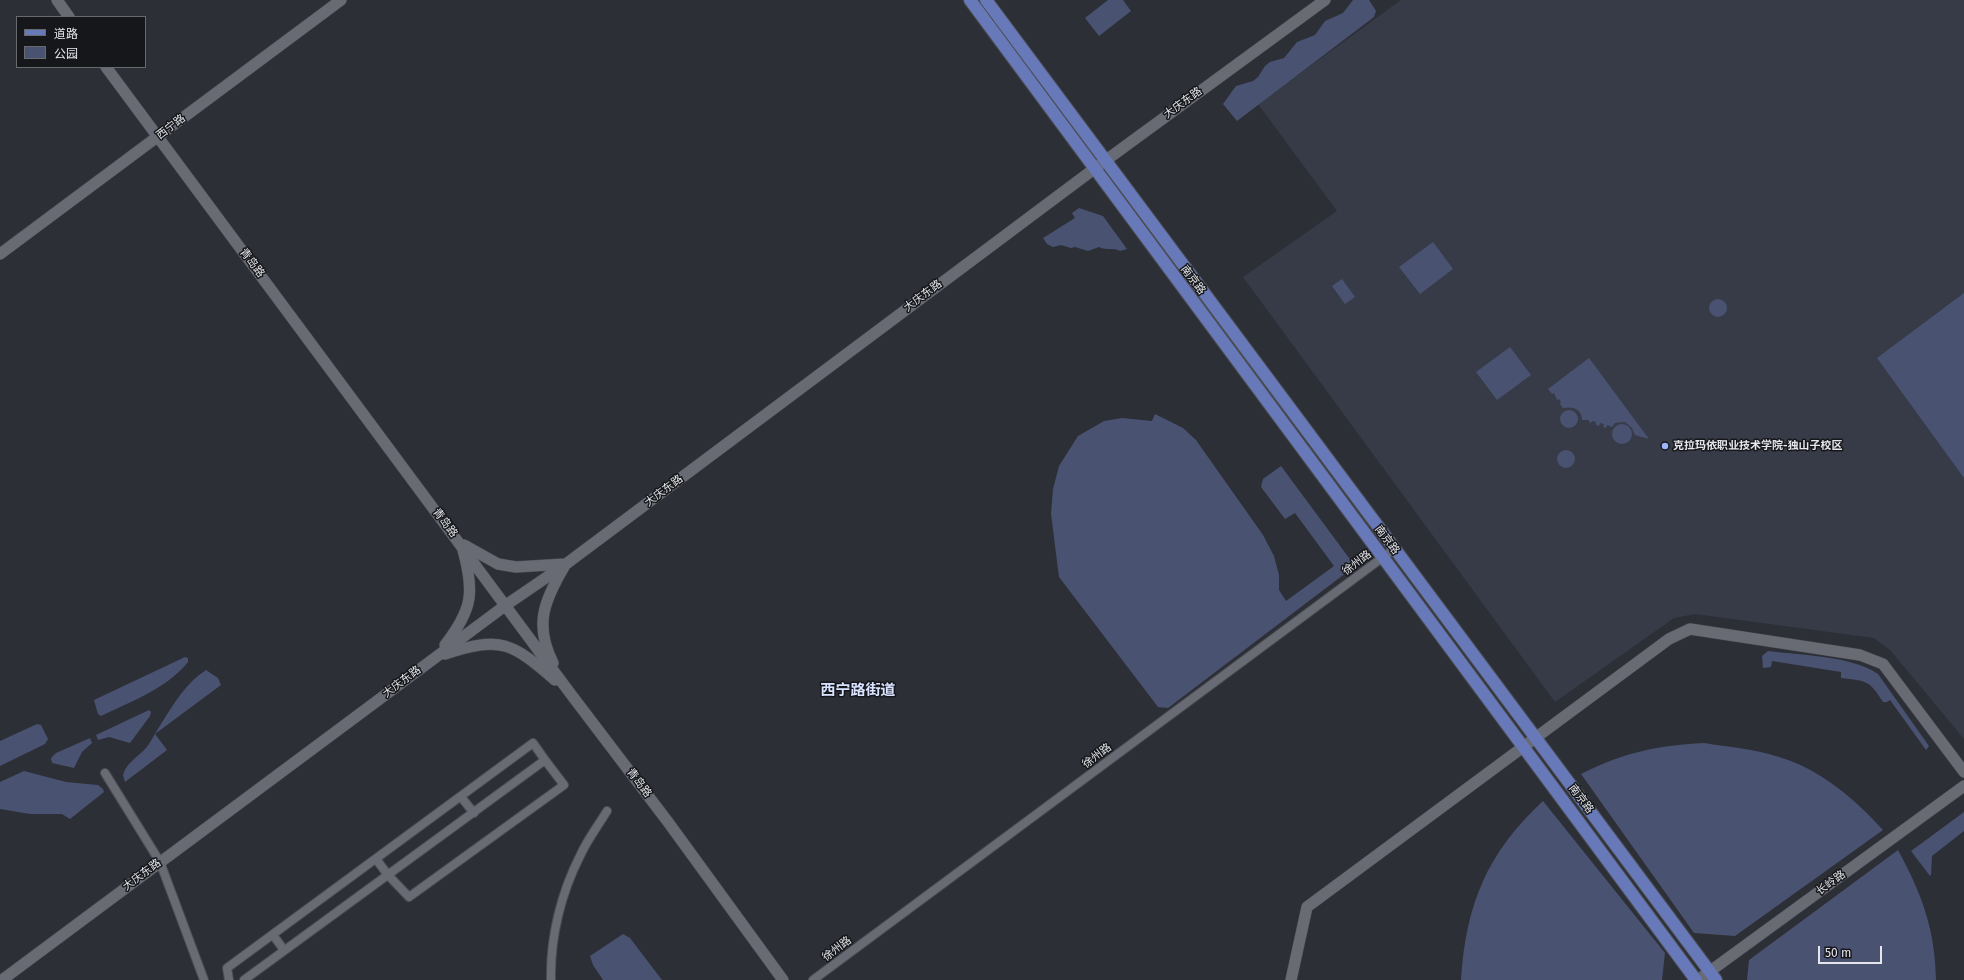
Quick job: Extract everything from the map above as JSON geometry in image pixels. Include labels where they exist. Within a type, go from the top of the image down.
[{"type":"main road","name":"南京路","points":[[986,0],[1712,976]]},
{"type":"main road","name":"南京路","points":[[974,2],[1094,169],[1697,980]]},
{"type":"street","points":[[57,0],[68,16]]},
{"type":"street","name":"西宁路","points":[[0,254],[341,0]]},
{"type":"street","name":"大庆东路","points":[[2,980],[506,605],[566,564],[1106,160],[1325,0]]},
{"type":"street","name":"青岛路","points":[[107,68],[570,693],[668,822],[783,980]]},
{"type":"street","points":[[461,544],[498,564],[516,567],[566,564]]},
{"type":"street","points":[[437,656],[461,624],[468,606],[470,592],[467,565],[461,544]]},
{"type":"street","name":"徐州路","points":[[813,980],[1394,549]]},
{"type":"street","points":[[566,564],[544,604],[542,621],[545,640],[552,661],[570,693]]},
{"type":"street","points":[[1291,980],[1307,907],[1669,639],[1690,629],[1860,655],[1883,664],[1964,772]]},
{"type":"street","points":[[437,656],[468,647],[488,644],[506,645],[522,653],[570,693]]},
{"type":"street","points":[[229,980],[227,968],[376,859],[461,798],[533,743],[564,784],[409,897],[388,875],[376,859]]},
{"type":"street","points":[[244,980],[545,760]]},
{"type":"street","points":[[105,773],[160,862],[204,980]]},
{"type":"street","name":"长岭路","points":[[1697,980],[1712,976],[1964,786]]},
{"type":"street","points":[[461,798],[474,813]]},
{"type":"street","points":[[551,980],[554,932],[564,894],[580,855],[607,811]]},
{"type":"street","points":[[273,935],[284,950]]},
{"type":"shaded area","name":"克拉玛依职业技术学院-独山子校区","points":[[1401,0],[1964,0],[1964,739],[1891,651],[1874,638],[1695,614],[1674,618],[1555,702],[1243,277],[1337,211],[1258,104]]},
{"type":"green space","points":[[1108,0],[1123,0],[1131,11],[1099,36],[1085,18]]},
{"type":"green space","points":[[1353,0],[1369,0],[1376,11],[1374,17],[1237,121],[1223,104],[1236,86],[1253,81],[1258,77],[1265,66],[1270,62],[1284,58],[1297,42],[1315,35],[1325,21],[1343,13]]},
{"type":"green space","points":[[1079,208],[1103,216],[1127,249],[1120,251],[1099,247],[1088,251],[1061,245],[1053,247],[1047,244],[1043,238],[1075,218],[1072,213]]},
{"type":"green space","points":[[1433,242],[1453,269],[1420,294],[1399,267]]},
{"type":"green space","points":[[1342,279],[1355,297],[1345,304],[1332,286]]},
{"type":"green space","points":[[1964,293],[1964,478],[1877,358]]},
{"type":"green space","points":[[1714,299],[1722,299],[1727,304],[1725,315],[1722,317],[1714,317],[1709,312],[1709,304]]},
{"type":"green space","points":[[1510,347],[1531,375],[1497,400],[1476,372]]},
{"type":"green space","points":[[1589,358],[1649,439],[1635,435],[1632,428],[1625,422],[1615,423],[1612,427],[1607,425],[1606,428],[1603,427],[1604,424],[1600,423],[1599,426],[1596,425],[1596,422],[1592,421],[1591,423],[1589,420],[1582,420],[1582,416],[1579,411],[1570,407],[1563,408],[1559,399],[1557,400],[1554,393],[1552,394],[1548,389]]},
{"type":"green space","points":[[1565,410],[1573,410],[1578,415],[1576,426],[1573,428],[1565,428],[1560,423],[1560,415]]},
{"type":"green space","points":[[1155,414],[1183,428],[1196,440],[1263,535],[1274,556],[1279,575],[1279,590],[1286,601],[1334,566],[1295,513],[1285,519],[1261,487],[1263,479],[1281,466],[1355,566],[1168,708],[1158,707],[1059,577],[1051,514],[1053,489],[1059,466],[1078,436],[1104,421],[1122,418],[1152,421]]},
{"type":"green space","points":[[1622,424],[1629,427],[1632,434],[1629,441],[1622,444],[1615,441],[1612,434],[1615,427]]},
{"type":"green space","points":[[1562,450],[1570,450],[1575,455],[1573,466],[1570,468],[1562,468],[1557,463],[1557,455]]},
{"type":"green space","points":[[1768,651],[1825,657],[1855,663],[1878,674],[1929,746],[1926,750],[1890,700],[1883,702],[1874,689],[1866,683],[1841,678],[1841,672],[1772,661],[1771,667],[1763,668],[1762,656]]},
{"type":"green space","points":[[185,657],[188,658],[188,662],[169,680],[159,687],[148,694],[101,716],[98,714],[94,700]]},
{"type":"green space","points":[[206,670],[218,678],[221,685],[155,734],[167,750],[125,782],[123,775],[127,767],[147,746],[184,690]]},
{"type":"green space","points":[[149,710],[151,712],[150,716],[130,743],[109,737],[98,740],[96,735]]},
{"type":"green space","points":[[37,724],[41,725],[48,739],[45,744],[0,766],[0,741]]},
{"type":"green space","points":[[90,738],[92,743],[82,752],[74,768],[52,763],[51,758],[56,753]]},
{"type":"green space","points":[[1704,743],[1770,754],[1809,769],[1823,777],[1849,796],[1883,830],[1735,936],[1694,933],[1581,774],[1612,760],[1641,751],[1670,746]]},
{"type":"green space","points":[[24,771],[66,782],[98,785],[104,792],[70,819],[62,814],[30,814],[0,809],[0,782]]},
{"type":"green space","points":[[1543,801],[1665,953],[1662,980],[1461,980],[1468,927],[1474,904],[1483,882],[1494,860],[1507,840]]},
{"type":"green space","points":[[1964,812],[1964,831],[1932,856],[1930,876],[1911,851]]},
{"type":"green space","points":[[1898,850],[1914,882],[1926,912],[1933,944],[1936,980],[1747,980],[1749,960]]},
{"type":"green space","points":[[623,934],[630,938],[662,980],[603,980],[593,965],[590,956]]},
{"type":"place","name":"克拉玛依职业技术学院-独山子校区","points":[[1665,446]]},
{"type":"district","name":"西宁路街道","points":[[858,691]]}]
